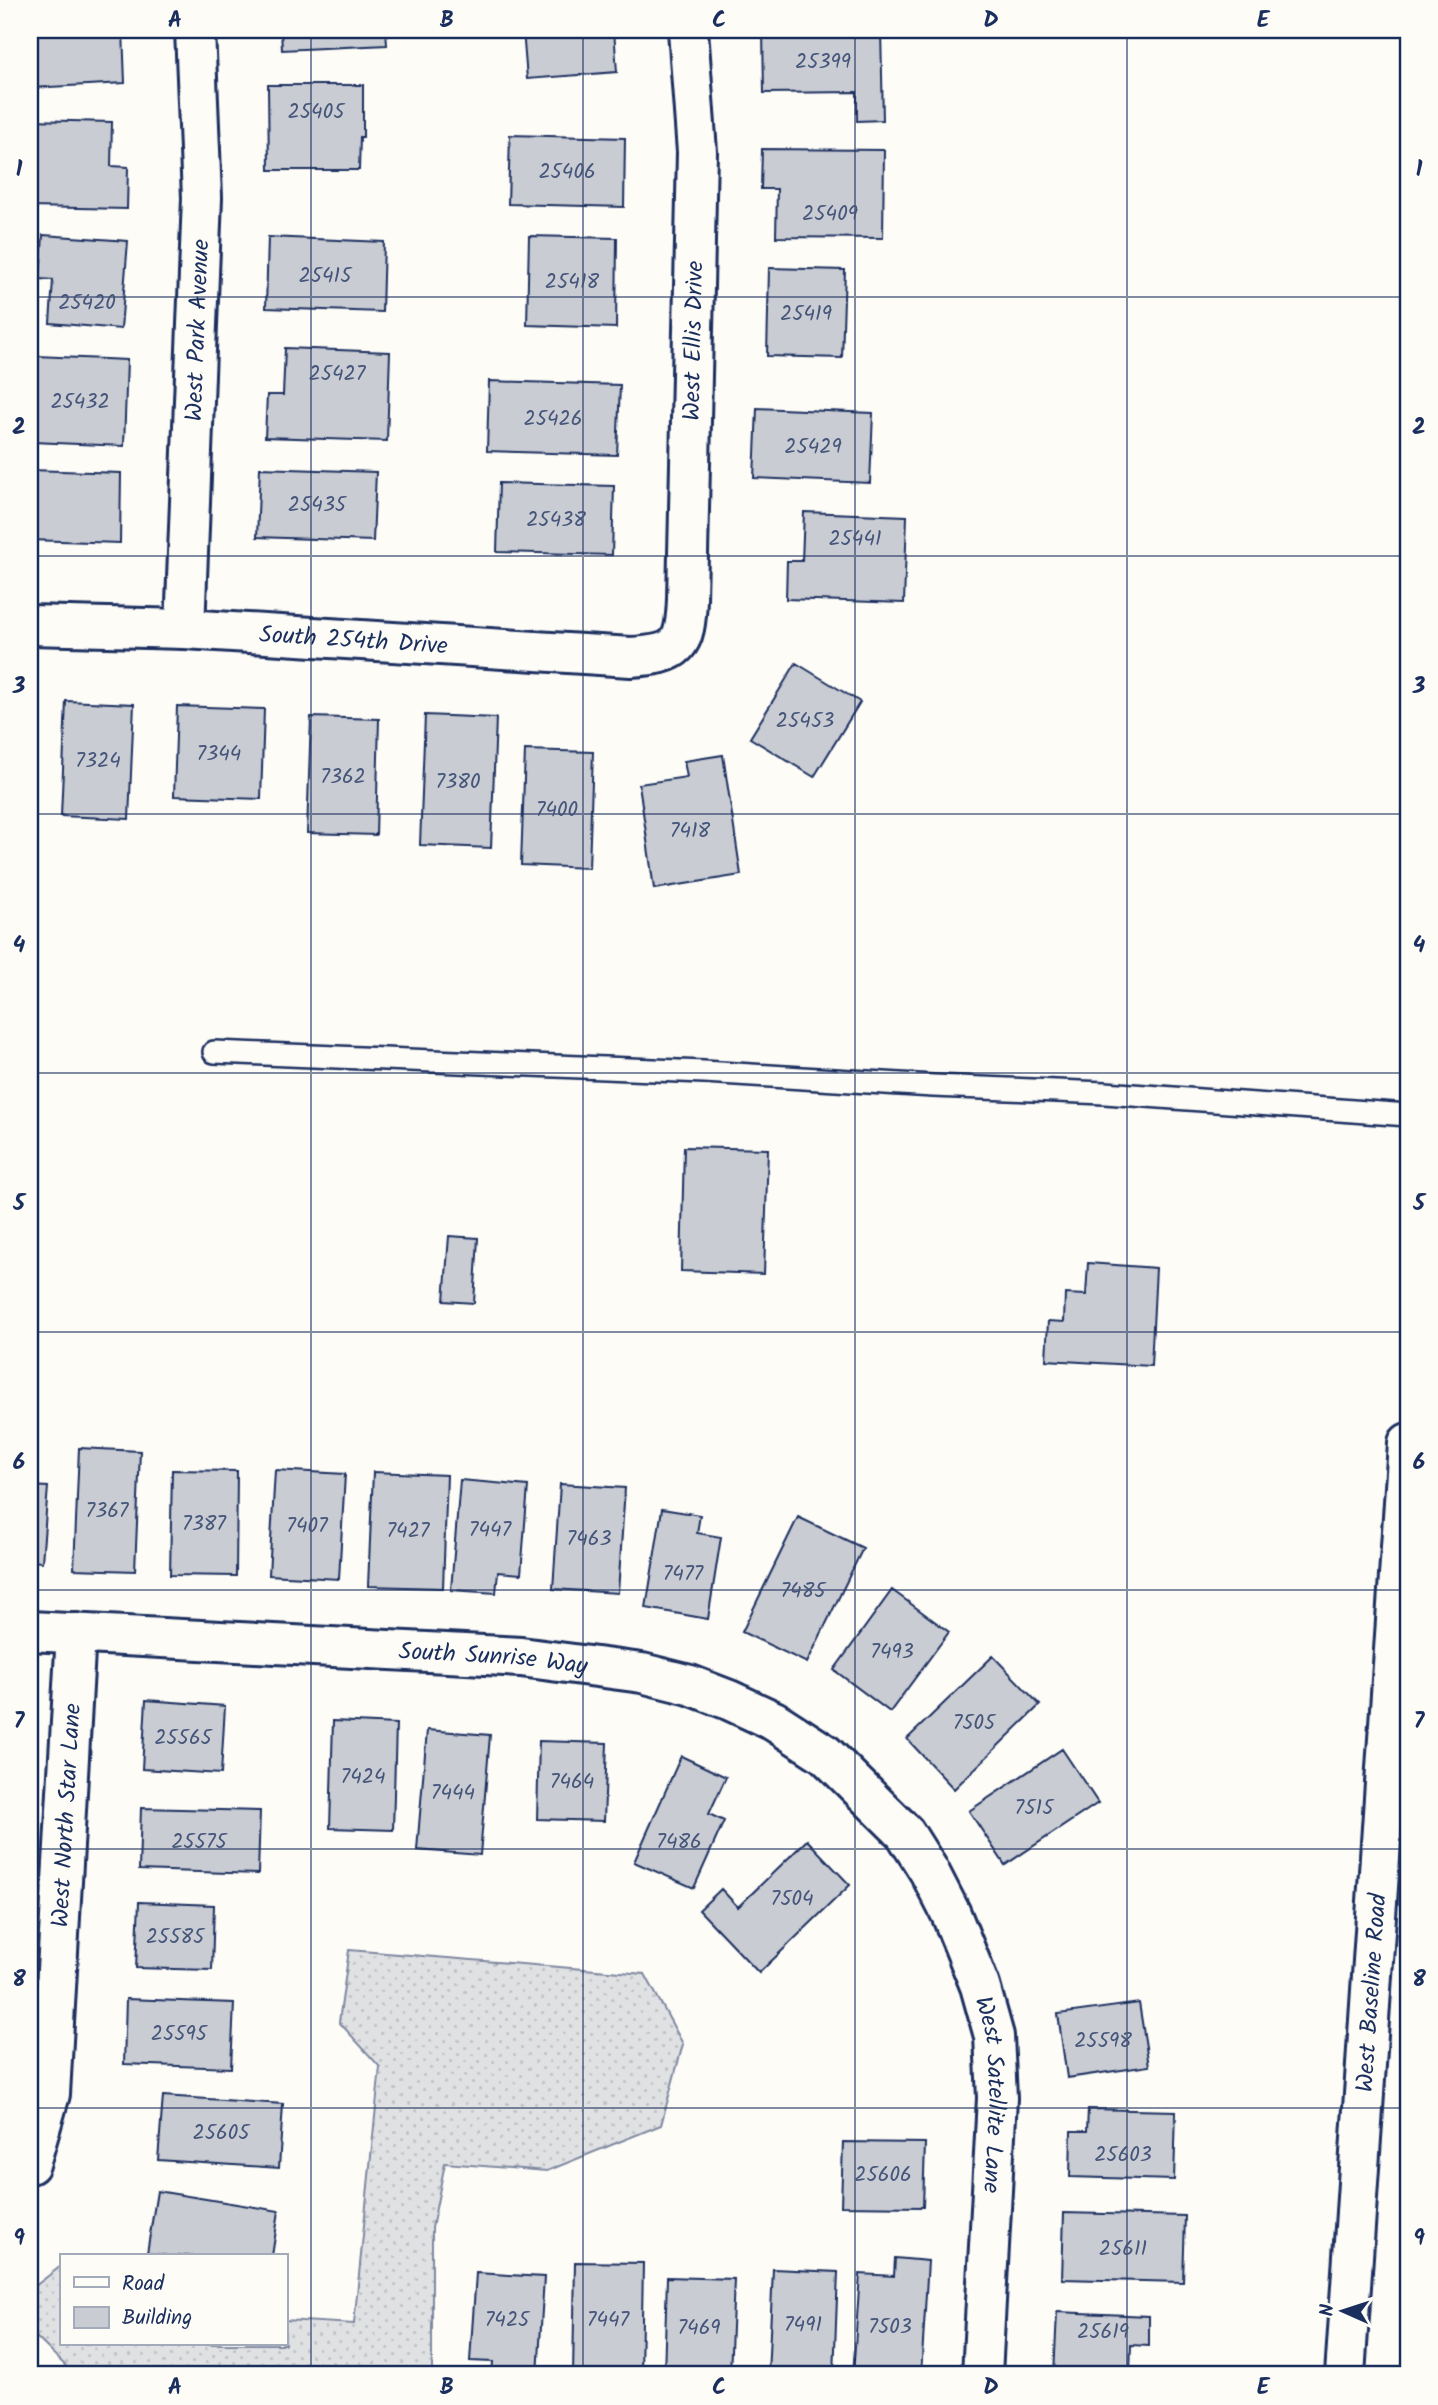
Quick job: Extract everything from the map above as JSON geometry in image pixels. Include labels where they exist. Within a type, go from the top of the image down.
[{"type":"street","name":"West Park Avenue","points":[[185,629],[202,198],[194,30]]},
{"type":"street","name":"West Ellis Drive","points":[[674,649],[683,635],[687,599],[697,152],[688,30]]},
{"type":"street","name":"South 254th Drive","points":[[30,625],[185,629],[631,657],[657,656],[674,649]]},
{"type":"street","name":"West Baseline Road","points":[[1345,2375],[1408,1443]]},
{"type":"street","name":"South Sunrise Way","points":[[30,1631],[521,1657],[642,1673],[716,1695],[774,1721],[824,1754],[905,1833]]},
{"type":"street","name":"West North Star Lane","points":[[30,2164],[51,2094],[76,1633]]},
{"type":"street","name":"West Satellite Lane","points":[[905,1833],[929,1871],[951,1914],[979,1986],[994,2036],[997,2098],[982,2375]]},
{"type":"lane","points":[[214,1052],[704,1072],[1105,1093],[1408,1115]]},
{"type":"shaded area","points":[[349,1950],[645,1974],[683,2044],[661,2125],[547,2171],[445,2163],[432,2228],[432,2375],[75,2375],[30,2331],[30,2290],[60,2267],[60,2346],[287,2346],[287,2320],[354,2324],[380,2067],[339,2022]]},
{"type":"building","points":[[30,30],[123,30],[125,83],[30,88]]},
{"type":"building","points":[[281,30],[386,30],[387,45],[282,50]]},
{"type":"building","points":[[523,30],[614,30],[617,72],[527,79]]},
{"type":"building","points":[[763,30],[881,30],[883,120],[857,121],[857,92],[764,93]]},
{"type":"building","points":[[268,85],[363,85],[363,137],[360,137],[359,170],[269,170]]},
{"type":"building","points":[[30,120],[112,122],[111,166],[128,167],[127,209],[30,207]]},
{"type":"building","points":[[510,135],[625,138],[624,207],[508,204]]},
{"type":"building","points":[[762,149],[884,150],[883,238],[776,237],[777,189],[761,189]]},
{"type":"building","points":[[43,235],[128,241],[121,329],[50,323],[53,280],[40,279]]},
{"type":"building","points":[[529,236],[617,238],[616,328],[527,325]]},
{"type":"building","points":[[268,237],[384,242],[382,312],[266,308]]},
{"type":"building","points":[[769,268],[845,270],[842,358],[767,356]]},
{"type":"building","points":[[285,348],[390,352],[387,441],[265,437],[267,395],[283,395]]},
{"type":"building","points":[[36,356],[127,360],[124,446],[33,442]]},
{"type":"building","points":[[489,381],[620,385],[617,455],[487,451]]},
{"type":"building","points":[[757,408],[873,413],[870,483],[754,478]]},
{"type":"building","points":[[260,468],[376,472],[373,541],[257,537]]},
{"type":"building","points":[[30,470],[121,473],[120,543],[30,540]]},
{"type":"building","points":[[499,483],[614,486],[612,555],[497,552]]},
{"type":"building","points":[[804,512],[907,516],[904,603],[786,599],[787,561],[802,561]]},
{"type":"building","points":[[796,663],[860,702],[814,777],[750,738]]},
{"type":"building","points":[[66,701],[134,704],[129,819],[61,816]]},
{"type":"building","points":[[30,703],[33,703],[30,824]]},
{"type":"building","points":[[177,706],[264,709],[261,799],[174,796]]},
{"type":"building","points":[[425,715],[496,718],[491,848],[420,845]]},
{"type":"building","points":[[311,717],[379,719],[376,835],[307,833]]},
{"type":"building","points":[[525,750],[593,752],[589,868],[521,865]]},
{"type":"building","points":[[723,755],[741,875],[654,889],[639,784],[687,777],[684,761]]},
{"type":"building","points":[[684,1147],[768,1149],[764,1274],[681,1271]]},
{"type":"building","points":[[449,1236],[478,1238],[474,1303],[444,1301]]},
{"type":"building","points":[[1088,1263],[1156,1268],[1151,1366],[1046,1360],[1048,1321],[1064,1322],[1065,1294],[1086,1295]]},
{"type":"building","points":[[79,1448],[140,1451],[135,1571],[74,1569]]},
{"type":"building","points":[[172,1470],[237,1471],[236,1576],[170,1575]]},
{"type":"building","points":[[275,1470],[345,1474],[339,1579],[269,1575]]},
{"type":"building","points":[[373,1472],[447,1475],[443,1588],[368,1586]]},
{"type":"building","points":[[460,1480],[528,1486],[521,1574],[498,1572],[496,1593],[451,1590]]},
{"type":"building","points":[[560,1484],[625,1488],[618,1593],[553,1589]]},
{"type":"building","points":[[30,1486],[48,1487],[42,1562],[30,1561]]},
{"type":"building","points":[[662,1509],[700,1515],[697,1533],[721,1537],[708,1619],[646,1608]]},
{"type":"building","points":[[798,1517],[863,1548],[807,1663],[742,1632]]},
{"type":"building","points":[[892,1590],[949,1632],[890,1712],[834,1670]]},
{"type":"building","points":[[993,1656],[1040,1705],[954,1789],[907,1739]]},
{"type":"building","points":[[146,1700],[225,1706],[221,1774],[142,1769]]},
{"type":"building","points":[[333,1721],[396,1724],[393,1830],[330,1828]]},
{"type":"building","points":[[427,1730],[490,1735],[480,1855],[417,1850]]},
{"type":"building","points":[[539,1741],[607,1743],[604,1821],[537,1819]]},
{"type":"building","points":[[1062,1749],[1098,1803],[1005,1865],[969,1811]]},
{"type":"building","points":[[681,1756],[726,1777],[709,1814],[724,1821],[694,1888],[634,1862]]},
{"type":"building","points":[[141,1808],[260,1811],[258,1874],[139,1870]]},
{"type":"building","points":[[807,1840],[850,1885],[759,1973],[699,1910],[721,1889],[738,1907]]},
{"type":"building","points":[[139,1902],[214,1905],[212,1970],[136,1968]]},
{"type":"building","points":[[126,1999],[234,2003],[231,2068],[124,2064]]},
{"type":"building","points":[[1139,2003],[1149,2066],[1067,2078],[1058,2014]]},
{"type":"building","points":[[163,2096],[283,2104],[279,2168],[158,2160]]},
{"type":"building","points":[[1088,2109],[1176,2111],[1174,2180],[1070,2177],[1071,2131],[1087,2131]]},
{"type":"building","points":[[843,2142],[925,2143],[923,2207],[841,2206]]},
{"type":"building","points":[[157,2191],[279,2211],[272,2254],[147,2253]]},
{"type":"building","points":[[1064,2213],[1185,2216],[1183,2282],[1062,2279]]},
{"type":"building","points":[[895,2258],[928,2261],[921,2375],[853,2375],[860,2274],[894,2276]]},
{"type":"building","points":[[575,2262],[643,2263],[641,2375],[573,2375]]},
{"type":"building","points":[[773,2269],[838,2272],[834,2375],[768,2375]]},
{"type":"building","points":[[476,2273],[544,2277],[538,2375],[492,2375],[493,2362],[470,2361]]},
{"type":"building","points":[[667,2277],[734,2279],[730,2375],[664,2375]]},
{"type":"building","points":[[1057,2312],[1149,2316],[1149,2346],[1131,2345],[1130,2375],[1054,2375]]}]
